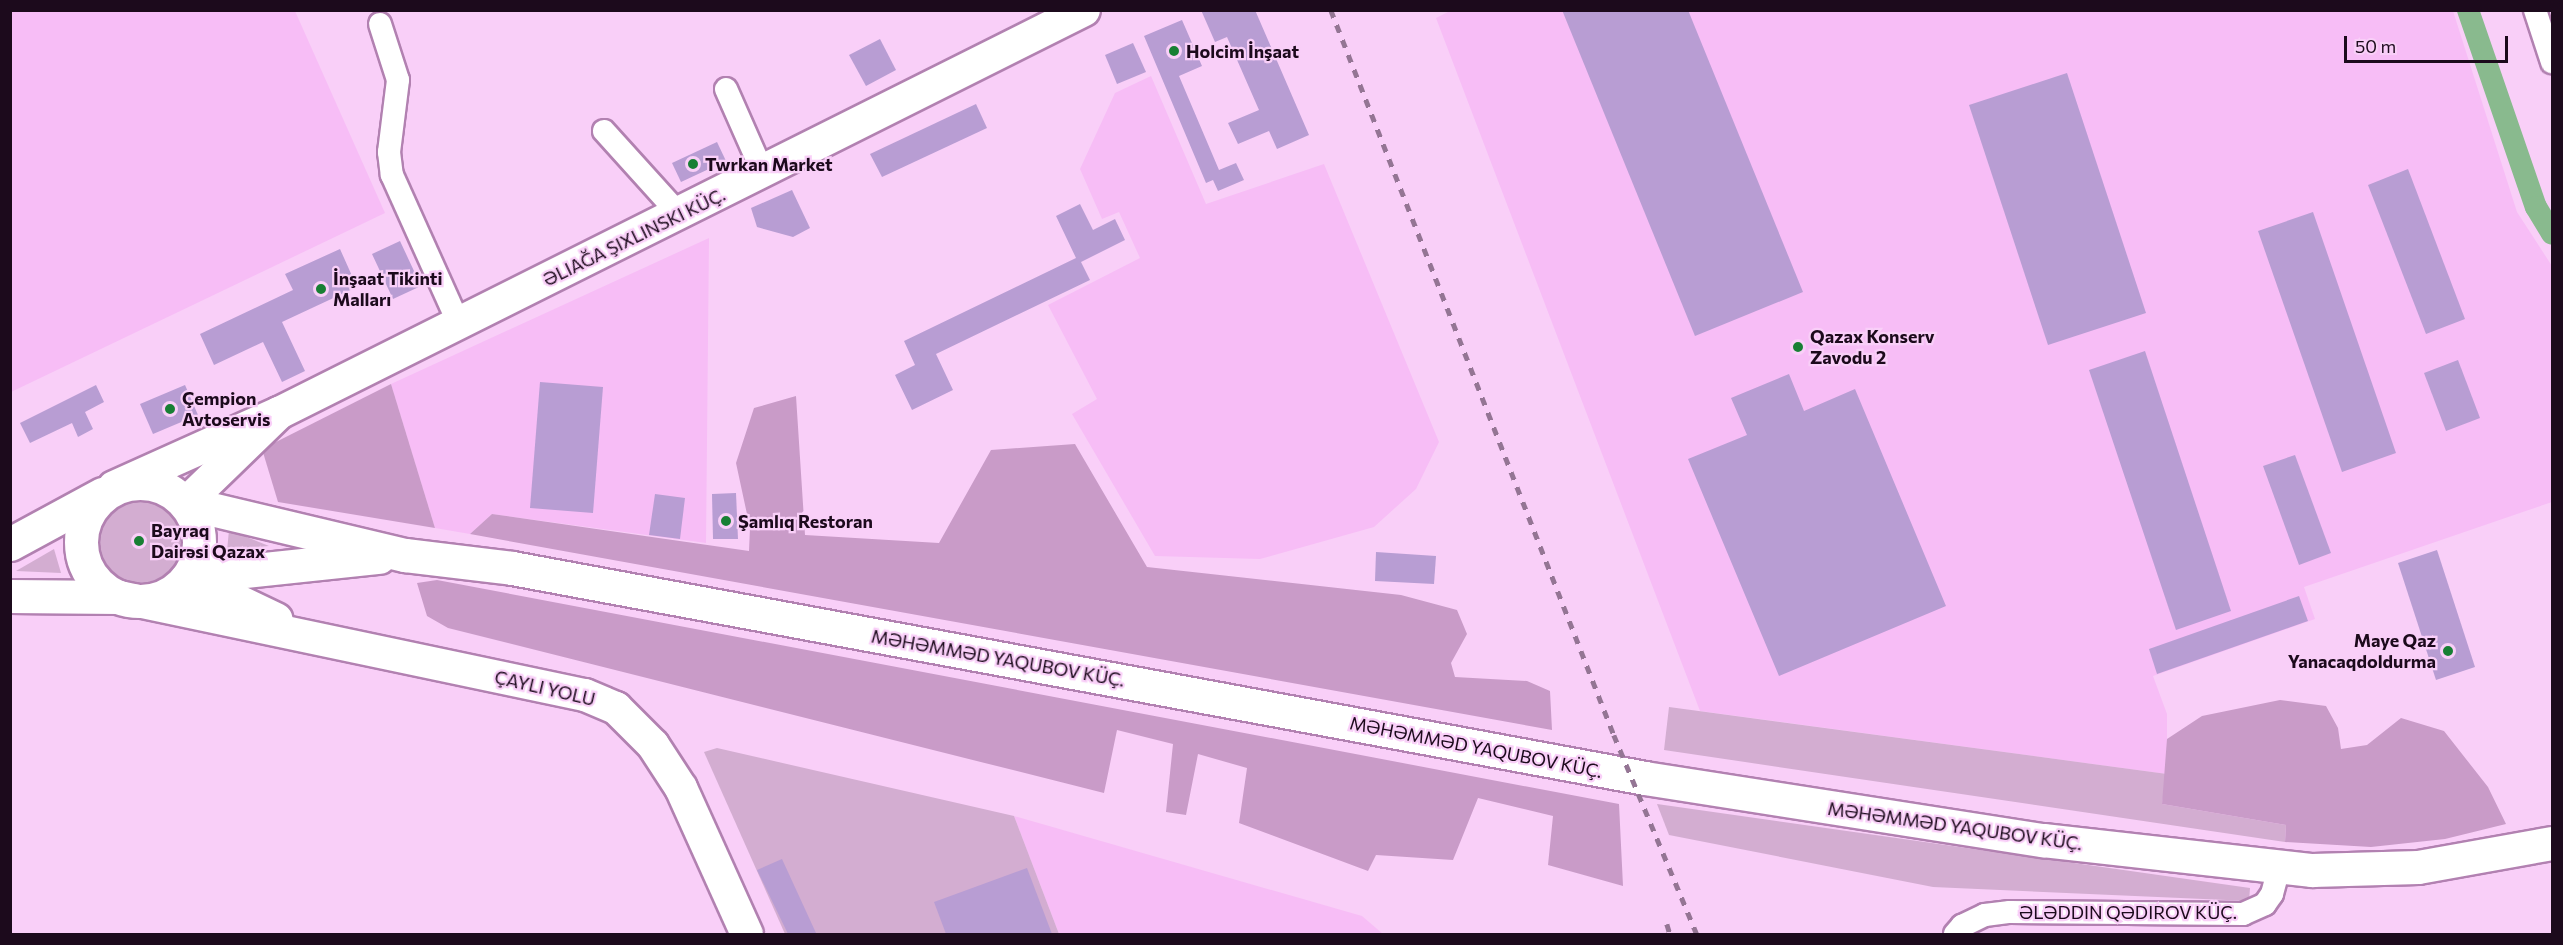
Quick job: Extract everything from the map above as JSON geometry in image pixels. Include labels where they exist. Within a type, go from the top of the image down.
[{"type":"main road","points":[[10,544],[114,487],[279,413],[763,173],[1084,10]]},
{"type":"main road","points":[[186,503],[279,413]]},
{"type":"main road","points":[[133,482],[153,483],[171,490],[186,503],[196,520],[200,540],[197,559],[188,577],[175,590],[157,599],[138,602],[118,597],[101,587],[81,554],[80,534],[86,515],[98,499],[114,487],[133,482]]},
{"type":"main road","points":[[186,503],[405,555]]},
{"type":"main road","points":[[188,577],[405,555]]},
{"type":"main road","name":"MƏHƏMMƏD YAQUBOV KÜÇ.","points":[[405,555],[524,570],[1656,780],[2043,840],[2278,867],[2418,867],[2553,843]]},
{"type":"main road","points":[[188,577],[320,641]]},
{"type":"main road","points":[[10,596],[118,597],[320,641],[585,694],[616,708],[654,745],[681,788],[747,934]]},
{"type":"street","points":[[2535,10],[2553,62]]},
{"type":"street","points":[[380,24],[398,80],[389,152],[392,175],[459,324]]},
{"type":"street","points":[[726,89],[763,173]]},
{"type":"street","points":[[604,131],[680,214]]},
{"type":"street","name":"ƏLƏDDIN QƏDIROV KÜÇ.","points":[[1955,934],[1984,915],[2010,912],[2243,914],[2265,904],[2272,894],[2278,867]]},
{"type":"shaded area","points":[[11,10],[295,11],[385,213],[11,392]]},
{"type":"shaded area","points":[[1452,10],[2453,11],[2517,212],[2552,266],[2552,502],[2304,587],[2315,619],[2153,676],[2167,714],[2167,774],[1700,711],[1436,18]]},
{"type":"shaded area","points":[[1151,76],[1206,204],[1324,164],[1439,442],[1416,489],[1374,527],[1260,559],[1155,556],[1072,414],[1097,399],[1048,305],[1140,258],[1119,212],[1102,219],[1080,169],[1115,93]]},
{"type":"shaded area","points":[[709,238],[706,543],[492,514],[470,534],[435,528],[391,384]]},
{"type":"shaded area","points":[[391,384],[435,528],[278,502],[262,449]]},
{"type":"shaded area","points":[[796,396],[805,535],[939,543],[991,450],[1075,444],[1147,567],[1401,595],[1457,610],[1467,634],[1451,663],[1455,677],[1527,681],[1550,691],[1552,730],[470,534],[492,514],[749,551],[750,528],[736,463],[754,408]]},
{"type":"shaded area","points":[[140,499],[156,502],[170,511],[179,525],[182,541],[179,557],[170,571],[156,580],[140,583],[124,580],[110,571],[101,557],[98,541],[101,525],[110,511],[124,502]]},
{"type":"shaded area","points":[[229,530],[269,546],[227,551]]},
{"type":"shaded area","points":[[54,549],[61,573],[16,571]]},
{"type":"shaded area","points":[[437,580],[1619,804],[1623,886],[1548,865],[1553,816],[1478,798],[1453,860],[1376,855],[1368,871],[1239,823],[1247,768],[1198,754],[1186,815],[1166,812],[1173,744],[1117,730],[1104,793],[448,628],[427,616],[417,583]]},
{"type":"shaded area","points":[[2280,700],[2326,706],[2338,728],[2341,749],[2367,745],[2401,718],[2444,731],[2488,787],[2506,824],[2445,839],[2371,847],[2285,842],[2286,825],[2162,804],[2167,739],[2202,716]]},
{"type":"shaded area","points":[[1669,707],[2167,774],[2162,804],[2286,825],[2285,842],[1664,750]]},
{"type":"shaded area","points":[[717,748],[1014,816],[1059,934],[785,934],[704,752]]},
{"type":"shaded area","points":[[1657,804],[2250,888],[2249,901],[1933,887],[1669,835]]},
{"type":"shaded area","points":[[1014,816],[1362,916],[1383,934],[1059,934]]},
{"type":"building","points":[[1201,10],[1255,10],[1309,135],[1277,149],[1269,131],[1238,144],[1228,123],[1259,110],[1227,37],[1215,42]]},
{"type":"building","points":[[1562,10],[1688,10],[1803,292],[1695,336]]},
{"type":"building","points":[[1182,20],[1202,66],[1179,76],[1219,170],[1236,163],[1244,180],[1218,191],[1213,180],[1206,183],[1144,36]]},
{"type":"building","points":[[880,39],[896,70],[866,86],[849,55]]},
{"type":"building","points":[[1133,43],[1146,72],[1117,84],[1105,55]]},
{"type":"building","points":[[2067,73],[2146,313],[2048,345],[1969,105]]},
{"type":"building","points":[[976,104],[987,128],[882,177],[870,154]]},
{"type":"building","points":[[717,142],[726,161],[681,182],[672,163]]},
{"type":"building","points":[[2408,169],[2465,319],[2426,334],[2368,185]]},
{"type":"building","points":[[792,190],[810,228],[793,237],[757,227],[751,208]]},
{"type":"building","points":[[1080,204],[1093,230],[1115,219],[1125,240],[1081,262],[1090,280],[936,354],[953,390],[912,410],[895,375],[915,365],[904,341],[1076,258],[1056,216]]},
{"type":"building","points":[[2313,212],[2396,453],[2342,472],[2258,231]]},
{"type":"building","points":[[400,241],[421,286],[393,299],[372,254]]},
{"type":"building","points":[[340,249],[357,287],[282,322],[305,371],[282,382],[263,342],[214,365],[200,334],[293,290],[285,274]]},
{"type":"building","points":[[2145,351],[2231,611],[2176,630],[2089,370]]},
{"type":"building","points":[[2458,360],[2480,418],[2446,431],[2424,373]]},
{"type":"building","points":[[1789,374],[1804,411],[1855,389],[1946,606],[1779,676],[1688,459],[1747,435],[1731,398]]},
{"type":"building","points":[[540,382],[603,387],[593,513],[530,508]]},
{"type":"building","points":[[96,385],[104,402],[85,412],[93,429],[78,437],[72,423],[30,443],[20,423]]},
{"type":"building","points":[[185,385],[198,415],[153,434],[140,404]]},
{"type":"building","points":[[2295,455],[2331,553],[2299,565],[2263,466]]},
{"type":"building","points":[[736,493],[738,539],[713,539],[712,494]]},
{"type":"building","points":[[655,494],[685,498],[680,539],[649,535]]},
{"type":"building","points":[[2437,550],[2475,667],[2436,680],[2398,563]]},
{"type":"building","points":[[1376,552],[1436,556],[1434,584],[1375,581]]},
{"type":"building","points":[[2299,596],[2308,621],[2157,674],[2149,649]]},
{"type":"building","points":[[782,859],[816,933],[788,934],[757,870]]},
{"type":"building","points":[[1027,868],[1052,934],[946,934],[934,902]]},
{"type":"waterway","points":[[2468,10],[2536,207],[2552,234]]},
{"type":"railway","points":[[1331,10],[1614,735],[1697,934]]},
{"type":"railway","points":[[1667,924],[1670,934]]},
{"type":"place","name":"Holcim İnşaat","points":[[1174,51]]},
{"type":"place","name":"Twrkan Market","points":[[693,164]]},
{"type":"place","name":"İnşaat Tikinti Malları","points":[[321,289]]},
{"type":"place","name":"Qazax Konserv Zavodu 2","points":[[1798,347]]},
{"type":"place","name":"Çempion Avtoservis","points":[[170,409]]},
{"type":"place","name":"Şamlıq Restoran","points":[[726,521]]},
{"type":"place","name":"Bayraq Dairəsi Qazax","points":[[139,541]]},
{"type":"place","name":"Maye Qaz Yanacaqdoldurma","points":[[2448,651]]}]
